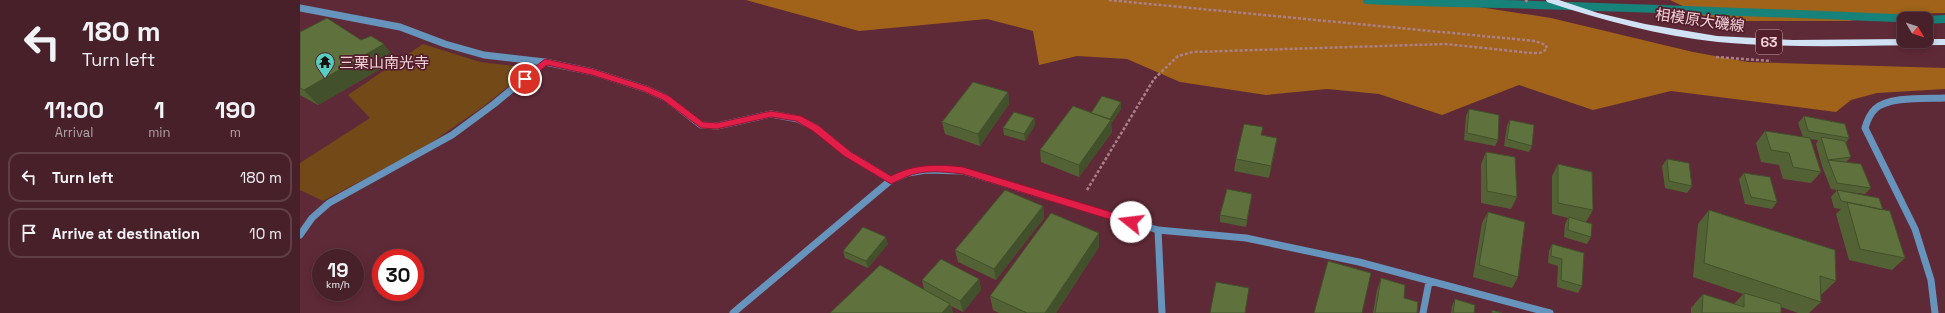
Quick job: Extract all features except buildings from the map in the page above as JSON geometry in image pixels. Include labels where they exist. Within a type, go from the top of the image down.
[{"type":"main road","name":"相模原大磯線","points":[[1551,1],[1596,15],[1645,27],[1693,36],[1742,42],[1945,42]]},
{"type":"street","points":[[300,8],[400,27],[445,44],[484,55],[545,62],[593,72],[646,89],[666,98],[701,125],[717,126],[771,114],[798,119],[816,128],[848,154],[891,180]]},
{"type":"street","points":[[300,235],[312,218],[330,203],[452,135],[494,104],[545,62]]},
{"type":"street","points":[[1935,313],[1931,280],[1915,229],[1866,128],[1868,119],[1873,110],[1886,102],[1945,98]]},
{"type":"street","points":[[733,313],[891,180],[904,173],[940,168],[963,170],[1158,230],[1246,238],[1359,262],[1429,282],[1550,313]]},
{"type":"street","points":[[1158,230],[1162,313]]},
{"type":"street","points":[[1423,313],[1429,282]]},
{"type":"path","points":[[1077,206],[1154,79],[1170,62],[1178,56],[1193,52],[1445,44],[1532,53],[1547,49],[1546,45],[1535,41],[1108,0]]},
{"type":"shaded area","points":[[746,0],[1434,0],[1551,18],[1693,52],[1748,62],[1945,68],[1945,89],[1877,93],[1851,100],[1836,112],[1671,91],[1593,110],[1519,85],[1442,115],[1379,94],[1327,89],[1266,95],[1180,82],[1127,59],[1077,56],[1039,65],[1033,31],[987,19],[859,31]]},
{"type":"shaded area","points":[[1670,0],[1945,0],[1945,13],[1897,12],[1897,15],[1848,21],[1728,21],[1708,18]]},
{"type":"shaded area","points":[[423,44],[480,62],[531,68],[484,106],[425,147],[323,201],[300,190],[300,163],[370,118],[348,95]]},
{"type":"waterway","points":[[1367,0],[1897,18]]},
{"type":"waterway","points":[[1933,20],[1945,19]]},
{"type":"place","name":"三栗山南光寺","points":[[325,79]]},
{"type":"route","points":[[525,79],[545,62],[593,72],[646,89],[666,98],[701,125],[717,126],[754,116],[771,114],[798,119],[816,128],[848,154],[891,180],[904,173],[919,170],[940,168],[963,170],[1131,222]]}]
